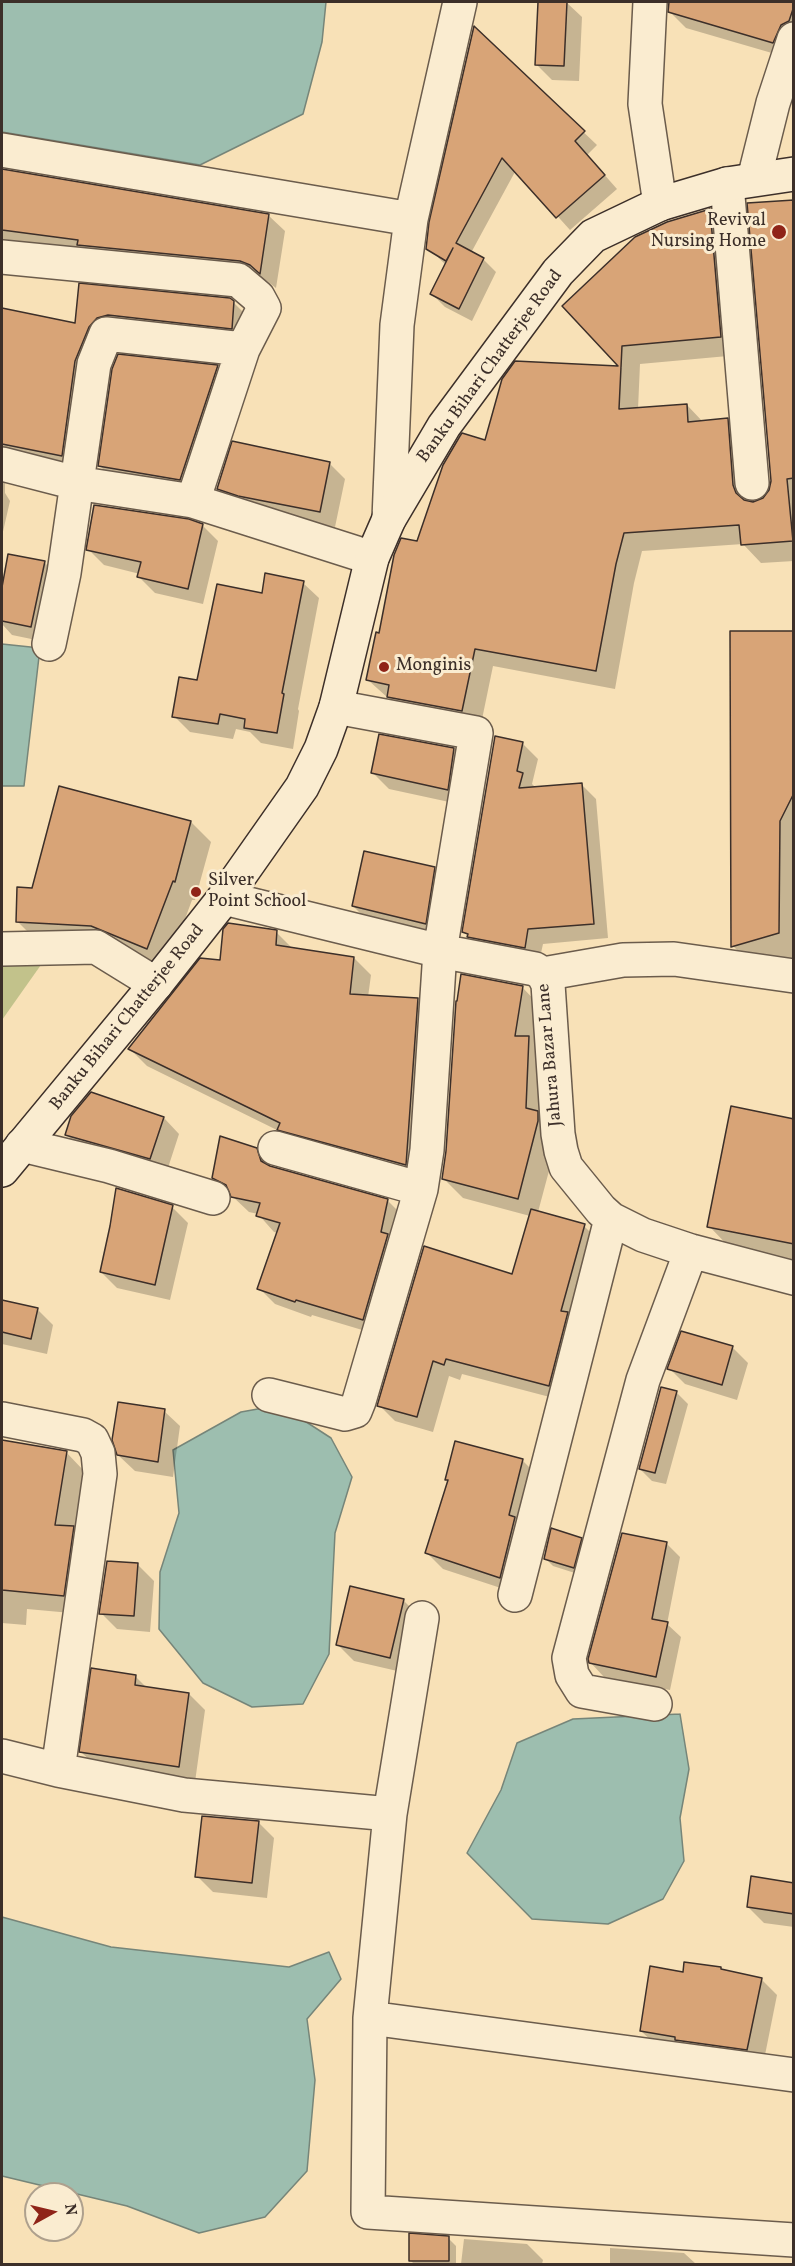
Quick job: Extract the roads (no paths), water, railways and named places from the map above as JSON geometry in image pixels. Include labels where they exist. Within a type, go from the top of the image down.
[{"type":"street","points":[[389,519],[397,325],[411,219],[460,2]]},
{"type":"street","points":[[650,2],[645,104],[660,204]]},
{"type":"street","points":[[752,483],[740,182],[773,103],[794,39]]},
{"type":"street","points":[[2,150],[411,219]]},
{"type":"street","name":"Banku Bihari Chatterjee Road","points":[[2,1170],[224,898],[302,787],[321,749],[336,707],[372,558],[389,519],[444,426],[558,272],[593,236],[660,204],[740,182],[794,174]]},
{"type":"street","points":[[2,257],[238,280],[258,297],[264,308],[243,349],[193,501]]},
{"type":"street","points":[[49,644],[64,573],[94,364],[106,334],[243,349]]},
{"type":"street","points":[[2,464],[76,483],[193,501],[372,558]]},
{"type":"street","points":[[269,1395],[345,1414],[355,1411],[421,1190],[427,1150],[440,951],[476,733],[336,707]]},
{"type":"street","name":"Jahura Bazar Lane","points":[[224,898],[440,951],[535,969],[543,974],[548,984],[561,1151],[566,1167],[601,1210],[611,1219],[643,1235],[691,1251],[794,1278]]},
{"type":"street","points":[[2,948],[96,948],[156,984]]},
{"type":"street","points":[[543,974],[623,960],[674,959],[794,976]]},
{"type":"street","points":[[22,1145],[109,1166],[213,1198]]},
{"type":"street","points":[[275,1148],[421,1190]]},
{"type":"street","points":[[515,1595],[611,1219]]},
{"type":"street","points":[[655,1704],[582,1691],[572,1675],[569,1658],[651,1352],[691,1251]]},
{"type":"street","points":[[2,1419],[83,1435],[92,1440],[98,1453],[100,1474],[58,1770]]},
{"type":"street","points":[[422,1618],[390,1814],[370,2018],[368,2212],[794,2240]]},
{"type":"street","points":[[2,1756],[58,1770],[184,1795],[390,1814]]},
{"type":"street","points":[[370,2018],[794,2074]]},
{"type":"street","points":[[792,2265],[794,2251]]},
{"type":"place","name":"Revival Nursing Home","points":[[779,232]]},
{"type":"place","name":"Monginis","points":[[384,667]]},
{"type":"place","name":"Silver Point School","points":[[196,892]]}]
